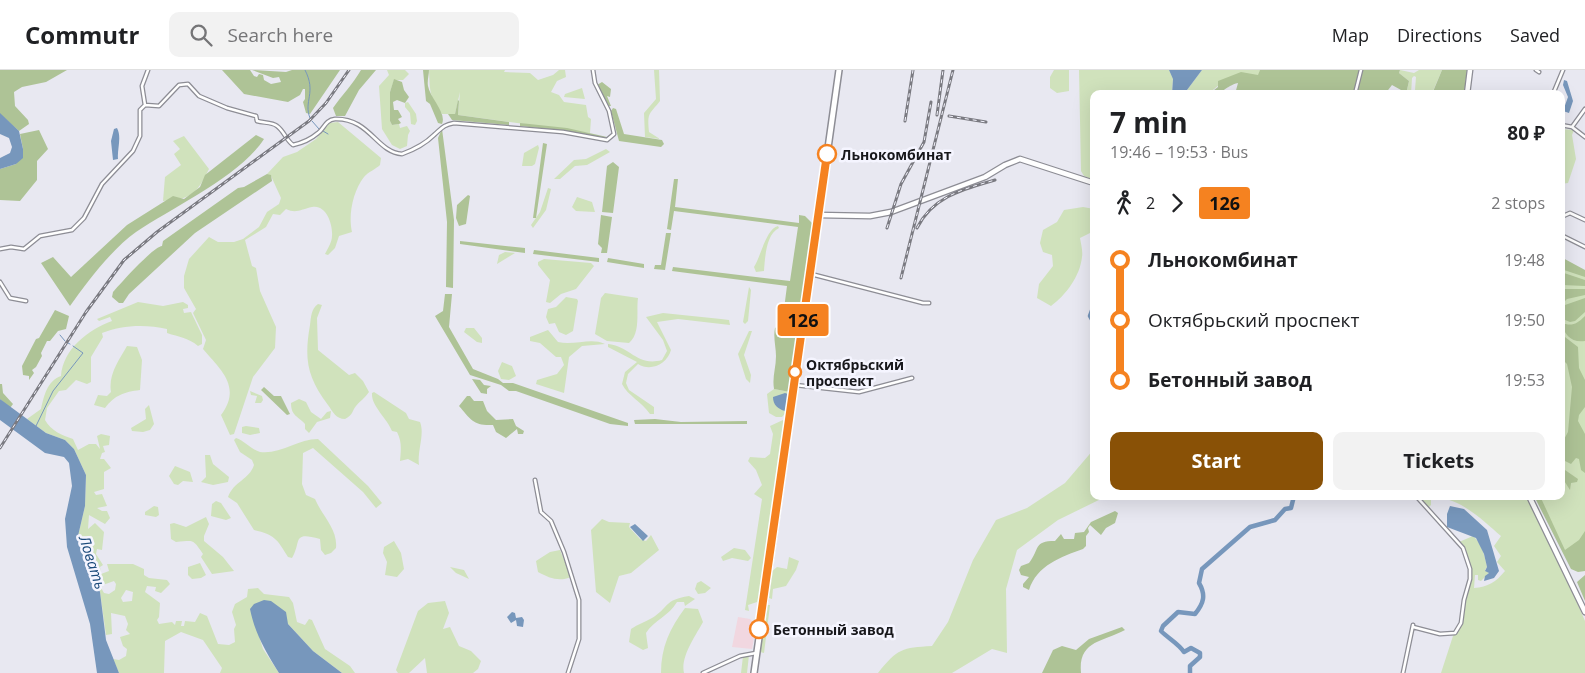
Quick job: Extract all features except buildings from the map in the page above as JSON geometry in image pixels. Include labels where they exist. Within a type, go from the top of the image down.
[{"type":"main road","points":[[754,673],[839,70]]},
{"type":"street","points":[[145,105],[142,86],[148,70]]},
{"type":"street","points":[[0,249],[11,247],[24,249],[40,236],[66,233],[76,227],[88,211],[102,184],[133,151],[140,136],[140,110],[145,105],[160,106],[179,84],[188,84],[199,96],[227,108],[256,116],[257,121],[265,124],[273,123],[278,126],[293,145],[319,133],[328,121],[338,120],[358,123],[387,148],[402,154],[419,146],[435,135],[444,124],[454,123],[563,132],[605,141],[614,134],[610,112],[595,83],[593,70]]},
{"type":"street","points":[[1356,90],[1361,70]]},
{"type":"street","points":[[1468,90],[1470,70]]},
{"type":"street","points":[[1554,90],[1564,70]]},
{"type":"street","points":[[1572,127],[1578,122],[1585,109]]},
{"type":"street","points":[[1565,126],[1572,127],[1585,137]]},
{"type":"street","points":[[818,215],[870,216],[891,212],[985,177],[1005,165],[1020,159],[1090,182]]},
{"type":"street","points":[[1565,215],[1570,213],[1585,220]]},
{"type":"street","points":[[1565,237],[1585,247]]},
{"type":"street","points":[[809,273],[922,303],[929,303]]},
{"type":"street","points":[[0,282],[10,298],[26,301]]},
{"type":"street","points":[[794,384],[858,392],[912,378]]},
{"type":"street","points":[[535,480],[541,512],[551,521],[564,552],[579,600],[579,639],[568,673]]},
{"type":"street","points":[[1403,673],[1413,626],[1440,634],[1456,633],[1461,623],[1464,600],[1470,579],[1470,569],[1463,548],[1420,500]]},
{"type":"street","points":[[1531,500],[1584,605],[1585,612]]},
{"type":"street","points":[[703,673],[740,656],[756,653]]},
{"type":"shaded area","points":[[738,617],[750,619],[756,626],[752,649],[732,647]]},
{"type":"green space","points":[[0,70],[67,70],[46,82],[22,87],[14,92],[15,106],[28,120],[29,124],[19,131],[0,114]]},
{"type":"green space","points":[[222,70],[250,70],[254,76],[263,75],[264,80],[271,84],[281,82],[279,77],[273,78],[252,70],[286,72],[292,70],[340,70],[310,114],[306,113],[303,102],[305,99],[305,89],[303,89],[300,95],[288,102],[244,94]]},
{"type":"green space","points":[[361,70],[376,70],[359,90],[345,116],[336,116],[333,108]]},
{"type":"green space","points":[[387,70],[405,70],[409,74],[403,80],[394,80],[390,92],[390,121],[392,125],[399,124],[400,128],[407,126],[410,131],[407,146],[400,149],[392,145],[382,129],[379,86],[389,75]]},
{"type":"green space","points":[[423,70],[429,70],[429,91],[442,115],[442,124],[438,123],[430,104],[426,101]]},
{"type":"green space","points":[[429,70],[505,70],[504,72],[530,73],[538,80],[553,75],[559,70],[565,70],[566,77],[557,81],[551,92],[559,95],[564,102],[586,105],[588,117],[591,119],[590,133],[458,115],[460,92],[455,114],[442,114],[431,93]]},
{"type":"green space","points":[[654,70],[659,70],[660,101],[650,114],[648,121],[649,132],[660,139],[645,137],[644,113],[656,99]]},
{"type":"green space","points":[[1054,70],[1069,70],[1069,91],[1057,93],[1050,88],[1050,77]]},
{"type":"green space","points":[[1079,70],[1169,70],[1173,78],[1172,90],[1090,90],[1090,178],[1084,176],[1081,171]]},
{"type":"green space","points":[[1202,70],[1260,70],[1259,76],[1225,80],[1213,90],[1187,90]]},
{"type":"green space","points":[[1260,70],[1400,70],[1399,73],[1409,81],[1407,90],[1401,90],[1392,85],[1388,90],[1236,90],[1238,83],[1223,90],[1214,90],[1218,87],[1218,81],[1241,72],[1258,75]]},
{"type":"green space","points":[[1400,70],[1414,73],[1419,70],[1442,70],[1433,90],[1415,90],[1416,77],[1414,76],[1412,78],[1411,90],[1407,90],[1409,81],[1399,73]]},
{"type":"green space","points":[[1442,70],[1467,70],[1464,90],[1434,90]]},
{"type":"green space","points":[[394,79],[402,82],[404,90],[409,97],[405,103],[397,100],[393,102],[394,110],[398,110],[402,117],[398,119],[401,123],[392,125],[390,121],[390,92]]},
{"type":"green space","points":[[602,82],[611,89],[610,97],[607,96],[611,106],[609,106],[597,85]]},
{"type":"green space","points":[[582,88],[585,99],[564,97],[565,94]]},
{"type":"green space","points":[[458,100],[458,115],[509,122],[509,125],[452,120],[448,114],[455,114]]},
{"type":"green space","points":[[408,102],[416,114],[417,121],[415,125],[411,124],[410,113],[405,107],[405,103]]},
{"type":"green space","points":[[613,108],[616,109],[624,134],[662,140],[664,144],[661,147],[619,141],[611,111]]},
{"type":"green space","points":[[338,122],[381,158],[380,165],[366,175],[354,196],[351,211],[352,232],[339,236],[335,248],[328,255],[325,254],[331,240],[330,221],[325,212],[317,207],[296,211],[286,209],[280,215],[273,214],[266,227],[245,240],[252,266],[256,268],[260,291],[276,327],[275,348],[253,377],[234,434],[230,435],[221,415],[230,396],[227,379],[203,349],[206,340],[193,313],[196,309],[184,288],[184,276],[189,259],[209,237],[218,242],[234,242],[243,239],[259,227],[267,212],[279,204],[281,198],[271,176],[267,174],[283,157],[297,152],[316,139],[329,123]]},
{"type":"green space","points":[[520,123],[567,128],[607,137],[607,139],[566,131],[520,126]]},
{"type":"green space","points":[[442,129],[454,220],[453,288],[446,287],[447,222],[438,138]]},
{"type":"green space","points":[[1565,129],[1574,130],[1572,135],[1576,159],[1568,183],[1565,183]]},
{"type":"green space","points":[[39,130],[48,149],[37,161],[37,180],[20,201],[0,200],[0,169],[16,164],[23,149],[20,134]]},
{"type":"green space","points":[[256,135],[264,139],[239,166],[205,190],[151,222],[127,239],[100,266],[70,306],[41,263],[53,257],[71,277],[127,225],[173,196],[184,199],[200,187],[205,175]]},
{"type":"green space","points":[[184,136],[209,169],[200,185],[192,194],[180,199],[163,201],[165,177],[181,165],[174,154],[180,149],[173,141]]},
{"type":"green space","points":[[543,143],[547,144],[536,218],[533,218]]},
{"type":"green space","points":[[538,145],[535,164],[532,166],[522,166],[524,153]]},
{"type":"green space","points":[[606,149],[610,152],[587,165],[575,166],[560,179],[554,179],[574,160],[586,159]]},
{"type":"green space","points":[[613,162],[619,167],[613,213],[602,212],[607,166]]},
{"type":"green space","points":[[267,174],[271,175],[272,181],[195,233],[129,294],[123,303],[119,303],[112,297],[113,292],[123,281],[145,259],[162,246],[163,241],[238,188],[244,187]]},
{"type":"green space","points":[[674,179],[678,179],[675,207],[799,223],[799,215],[805,216],[813,224],[790,392],[774,389],[776,356],[774,331],[775,328],[782,324],[787,286],[672,271],[673,267],[790,281],[798,227],[674,211],[671,230],[667,229]]},
{"type":"green space","points":[[548,188],[551,189],[546,210],[533,228],[531,225],[540,212]]},
{"type":"green space","points":[[468,195],[470,196],[466,224],[459,226],[456,218],[457,205]]},
{"type":"green space","points":[[577,197],[592,202],[595,212],[576,211],[572,207]]},
{"type":"green space","points":[[1083,207],[1090,208],[1090,233],[1080,238],[1082,248],[1081,264],[1075,278],[1067,291],[1051,306],[1037,298],[1039,284],[1053,266],[1052,255],[1043,252],[1040,243],[1043,230],[1057,222],[1064,210]]},
{"type":"green space","points":[[601,215],[612,217],[607,253],[601,253],[602,248],[598,244]]},
{"type":"green space","points":[[778,226],[779,228],[771,235],[769,241],[764,271],[756,272],[754,267],[767,237]]},
{"type":"green space","points":[[666,233],[671,233],[665,270],[654,269],[655,265],[661,265]]},
{"type":"green space","points":[[460,241],[525,248],[525,253],[460,244]]},
{"type":"green space","points":[[534,250],[599,258],[599,262],[533,254]]},
{"type":"green space","points":[[505,252],[515,253],[497,264],[499,255]]},
{"type":"green space","points":[[608,258],[644,264],[644,268],[607,262]]},
{"type":"green space","points":[[544,259],[591,263],[594,266],[576,289],[561,294],[550,303],[546,302],[550,280],[538,265],[538,262]]},
{"type":"green space","points":[[1565,259],[1585,270],[1585,277],[1565,270]]},
{"type":"green space","points":[[1565,266],[1585,274],[1585,536],[1566,555],[1540,500],[1565,500]]},
{"type":"green space","points":[[1565,273],[1585,280],[1585,286],[1565,285]]},
{"type":"green space","points":[[749,287],[751,290],[748,321],[745,324],[743,322]]},
{"type":"green space","points":[[1565,289],[1585,289],[1585,295],[1565,301]]},
{"type":"green space","points":[[605,293],[638,298],[637,328],[633,339],[629,343],[607,341],[595,334],[601,298]]},
{"type":"green space","points":[[445,294],[452,294],[449,327],[473,369],[498,379],[503,383],[513,383],[628,423],[628,426],[610,424],[516,391],[509,391],[501,385],[470,375],[435,316],[443,311]]},
{"type":"green space","points":[[566,297],[577,299],[578,301],[573,331],[566,335],[559,332],[555,323],[549,324],[546,317],[548,309],[556,307]]},
{"type":"green space","points":[[1585,298],[1585,312],[1575,321],[1570,322],[1565,320],[1565,305]]},
{"type":"green space","points":[[138,302],[163,306],[183,302],[188,305],[188,308],[183,309],[184,313],[191,312],[202,335],[202,344],[198,346],[187,339],[167,333],[167,329],[159,327],[125,327],[102,333],[103,337],[91,357],[91,382],[87,384],[76,380],[66,390],[59,391],[47,408],[45,420],[47,424],[57,432],[73,439],[78,450],[89,444],[96,444],[100,449],[97,436],[101,434],[110,436],[109,445],[103,446],[105,452],[102,453],[100,459],[104,459],[111,468],[104,472],[104,489],[94,492],[96,495],[102,494],[107,506],[97,508],[107,511],[110,518],[105,524],[89,515],[88,529],[95,523],[104,532],[102,550],[97,549],[96,554],[103,565],[100,567],[101,574],[109,571],[107,564],[133,564],[144,569],[144,575],[149,578],[167,580],[170,584],[161,593],[155,591],[156,587],[147,586],[145,592],[160,603],[157,620],[159,624],[172,622],[175,625],[176,621],[182,621],[181,626],[184,626],[185,621],[195,622],[200,613],[207,616],[218,644],[229,645],[235,642],[234,629],[236,625],[232,612],[235,604],[247,597],[248,589],[258,588],[264,594],[289,597],[293,603],[297,622],[305,625],[309,619],[312,620],[325,649],[350,666],[355,673],[342,673],[313,651],[288,624],[259,636],[263,649],[279,673],[220,673],[222,668],[203,640],[181,632],[165,641],[164,673],[119,673],[113,659],[119,660],[126,656],[127,649],[123,646],[120,637],[130,634],[126,630],[128,624],[125,616],[111,613],[112,634],[106,635],[100,592],[82,553],[78,536],[85,506],[86,475],[74,449],[65,440],[46,433],[27,419],[41,409],[49,385],[61,376],[66,357],[78,342],[94,330],[112,321],[110,317],[99,321],[97,319]],"holes":[[[114,581],[116,584],[115,590],[109,594],[104,593],[100,586]],[[126,590],[133,592],[132,601],[123,602],[121,598]]]},
{"type":"green space","points":[[318,304],[322,305],[317,318],[318,350],[349,375],[355,373],[363,381],[369,392],[345,419],[337,416],[332,410],[311,376],[307,348],[308,337],[313,311]]},
{"type":"green space","points":[[55,310],[69,316],[66,329],[58,331],[50,341],[47,341],[41,353],[42,356],[36,367],[32,370],[34,373],[29,380],[29,376],[23,375],[22,366],[36,339],[39,338]]},
{"type":"green space","points":[[663,313],[729,320],[730,325],[678,319],[657,322],[671,350],[669,355],[662,363],[653,367],[638,364],[628,374],[626,383],[629,390],[654,407],[654,414],[650,414],[622,384],[625,372],[637,362],[608,347],[608,344],[622,348],[646,361],[662,360],[667,351],[663,340],[646,317]]},
{"type":"green space","points":[[1585,316],[1585,341],[1576,341],[1565,332],[1565,324],[1574,324]]},
{"type":"green space","points":[[466,328],[474,328],[482,338],[482,343],[477,342],[464,332]]},
{"type":"green space","points":[[548,330],[558,342],[594,341],[605,344],[582,346],[569,357],[564,393],[536,384],[537,380],[557,374],[564,365],[561,357],[556,357],[540,343],[530,341],[530,337]]},
{"type":"green space","points":[[749,331],[752,331],[744,355],[751,375],[750,383],[746,379],[738,354]]},
{"type":"green space","points":[[1565,337],[1578,347],[1579,368],[1585,380],[1585,407],[1579,415],[1578,421],[1585,434],[1585,473],[1581,470],[1579,459],[1576,458],[1571,464],[1565,461],[1565,438],[1568,432],[1572,387],[1565,362]]},
{"type":"green space","points":[[127,346],[137,347],[142,360],[140,390],[120,395],[105,408],[94,405],[98,395],[107,396],[111,392],[110,386],[113,374]]},
{"type":"green space","points":[[502,362],[512,366],[516,376],[509,380],[501,379],[498,371]]},
{"type":"green space","points":[[472,379],[480,380],[484,385],[491,386],[487,389],[487,394],[481,393]]},
{"type":"green space","points":[[0,384],[2,384],[3,393],[13,404],[10,408],[0,399]]},
{"type":"green space","points":[[264,387],[274,396],[281,396],[290,414],[287,415],[261,390]]},
{"type":"green space","points":[[774,389],[790,392],[788,410],[782,417],[776,417],[769,413],[767,394]]},
{"type":"green space","points":[[250,391],[262,396],[263,400],[261,403],[255,403],[257,396],[251,395]]},
{"type":"green space","points":[[374,392],[406,413],[409,419],[420,422],[422,432],[419,465],[408,459],[400,461],[401,446],[399,436],[397,432],[392,431],[374,403],[372,393]]},
{"type":"green space","points":[[467,396],[470,396],[474,401],[483,401],[487,411],[496,420],[513,419],[516,426],[524,431],[523,434],[518,434],[517,429],[506,438],[496,432],[493,425],[473,421],[459,406]]},
{"type":"green space","points":[[299,399],[306,402],[311,412],[321,419],[327,412],[331,411],[330,418],[317,422],[309,433],[305,429],[305,424],[292,411],[291,403]]},
{"type":"green space","points":[[149,405],[154,424],[150,430],[143,432],[132,431],[131,428],[146,419],[145,409]]},
{"type":"green space","points":[[655,419],[681,422],[747,421],[747,424],[635,424],[634,420]]},
{"type":"green space","points":[[783,420],[785,424],[759,606],[757,602],[748,605],[749,611],[745,610],[762,499],[754,494],[762,485],[756,470],[748,461],[750,457],[765,458],[770,454],[773,434],[770,426]]},
{"type":"green space","points":[[242,427],[259,428],[260,433],[250,435],[242,433]]},
{"type":"green space","points":[[236,438],[260,452],[274,451],[303,441],[318,439],[368,486],[382,503],[376,508],[363,492],[313,448],[303,453],[302,484],[306,495],[315,499],[332,529],[335,535],[336,548],[331,553],[325,555],[321,550],[320,539],[305,536],[299,540],[292,558],[288,557],[275,539],[254,530],[237,503],[228,497],[234,487],[249,474],[254,465],[252,460],[240,452],[234,440]]},
{"type":"green space","points":[[1090,454],[1090,500],[1099,500],[1058,520],[1017,550],[1006,589],[1007,653],[992,649],[952,673],[878,673],[901,651],[932,646],[948,622],[973,560],[996,520],[1027,508],[1065,483]]},
{"type":"green space","points":[[205,455],[210,455],[213,464],[229,477],[228,482],[213,485],[201,482],[206,477]]},
{"type":"green space","points":[[175,466],[190,472],[193,482],[183,481],[178,485],[174,484],[169,476]]},
{"type":"green space","points":[[1565,470],[1578,479],[1577,482],[1571,483],[1570,490],[1565,482]]},
{"type":"green space","points":[[1421,500],[1431,500],[1431,505],[1427,509]]},
{"type":"green space","points":[[1451,500],[1528,500],[1553,546],[1585,621],[1585,673],[1441,673],[1453,636],[1462,624],[1464,603],[1471,581],[1469,560],[1459,542],[1473,536],[1481,546],[1484,555],[1487,567],[1485,570],[1489,573],[1481,581],[1478,580],[1478,575],[1475,575],[1474,588],[1491,583],[1505,571],[1497,562],[1501,556],[1494,546],[1501,536],[1478,516]]},
{"type":"green space","points":[[1536,500],[1542,500],[1565,550],[1579,540],[1585,531],[1585,571],[1578,572],[1571,569]]},
{"type":"green space","points":[[216,501],[221,503],[231,518],[226,520],[211,516],[212,504]]},
{"type":"green space","points":[[154,506],[158,507],[159,515],[156,517],[145,515],[145,512]]},
{"type":"green space","points":[[1115,511],[1118,513],[1115,523],[1106,528],[1101,535],[1090,525],[1086,536],[1086,546],[1083,549],[1058,559],[1044,568],[1033,581],[1029,590],[1023,587],[1023,584],[1029,577],[1021,575],[1019,570],[1021,566],[1029,563],[1040,544],[1055,541],[1061,534],[1064,539],[1074,539],[1075,533],[1084,532],[1091,522]]},
{"type":"green space","points":[[206,517],[209,524],[204,541],[223,557],[234,571],[212,574],[201,557],[203,554],[197,545],[190,541],[176,542],[171,539],[170,524],[174,523],[186,527]]},
{"type":"green space","points":[[602,519],[609,522],[630,523],[629,527],[640,539],[646,541],[651,535],[659,550],[631,573],[619,576],[610,603],[596,592],[591,530]]},
{"type":"green space","points":[[394,541],[401,553],[404,569],[397,577],[385,575],[387,562],[383,553],[384,547]]},
{"type":"green space","points":[[734,548],[745,550],[751,558],[748,561],[732,558],[723,561],[721,557]]},
{"type":"green space","points":[[560,550],[571,577],[554,579],[538,572],[536,561],[550,552]]},
{"type":"green space","points":[[789,557],[799,561],[796,570],[786,586],[773,589],[772,599],[769,598],[770,573],[777,567],[787,569]]},
{"type":"green space","points":[[200,563],[206,575],[201,578],[192,579],[188,575],[188,567]]},
{"type":"green space","points":[[450,567],[464,570],[469,579],[456,573]]},
{"type":"green space","points":[[1585,575],[1585,601],[1577,582]]},
{"type":"green space","points":[[701,581],[711,588],[705,593],[698,594],[695,589],[697,583]]},
{"type":"green space","points":[[689,596],[695,599],[685,606],[684,602],[677,602],[670,611],[649,629],[646,633],[648,648],[643,650],[629,642],[631,629],[652,618],[670,602]]},
{"type":"green space","points":[[445,601],[449,613],[443,629],[450,627],[459,646],[471,651],[481,661],[478,669],[473,673],[427,673],[425,658],[409,673],[398,673],[396,670],[418,611],[428,603]]},
{"type":"green space","points":[[767,605],[770,605],[764,653],[760,652]]},
{"type":"green space","points":[[685,608],[698,609],[703,622],[686,653],[683,667],[684,673],[661,673],[661,664],[667,638]]},
{"type":"green space","points":[[1122,627],[1125,630],[1100,640],[1088,648],[1083,654],[1081,673],[1042,673],[1053,650],[1062,646],[1076,650],[1089,639]]},
{"type":"green space","points":[[749,655],[747,673],[741,673],[743,656]]},
{"type":"water","points":[[1169,70],[1202,70],[1187,90],[1172,90],[1173,79]]},
{"type":"water","points":[[1564,80],[1567,81],[1573,101],[1569,113],[1565,112],[1568,97],[1563,85]]},
{"type":"water","points":[[0,113],[19,131],[23,158],[16,164],[0,169],[0,158],[10,153],[12,147],[9,138],[0,134]]},
{"type":"water","points":[[117,128],[119,135],[118,159],[113,160],[111,141],[114,129]]},
{"type":"water","points":[[785,393],[788,394],[785,411],[776,406],[773,397]]},
{"type":"water","name":"Ловать","points":[[0,399],[46,433],[65,440],[74,449],[86,475],[85,506],[78,536],[82,553],[100,592],[106,640],[119,673],[97,673],[90,624],[67,547],[65,519],[72,486],[69,463],[64,457],[45,453],[0,420]]},
{"type":"water","points":[[1450,506],[1464,509],[1487,530],[1499,571],[1494,578],[1484,581],[1485,576],[1489,573],[1485,571],[1487,567],[1484,554],[1476,538],[1447,527],[1447,514]]},
{"type":"water","points":[[635,524],[648,536],[643,541],[630,527]]},
{"type":"water","points":[[264,600],[271,601],[286,612],[288,624],[313,651],[342,673],[279,673],[258,635],[250,609],[254,604]]},
{"type":"water","points":[[512,612],[515,613],[516,618],[522,617],[524,620],[523,627],[517,626],[516,620],[511,623],[507,617]]},
{"type":"waterway","points":[[305,70],[310,85],[308,107],[310,118]]},
{"type":"waterway","points":[[312,121],[319,129]]},
{"type":"waterway","points":[[323,131],[328,134]]},
{"type":"waterway","points":[[60,335],[65,341]]},
{"type":"waterway","points":[[36,426],[53,391],[83,353],[73,346]]},
{"type":"waterway","points":[[1190,673],[1190,666],[1200,657],[1200,653],[1191,648],[1184,652],[1161,631],[1163,626],[1178,612],[1195,614],[1203,599],[1203,591],[1199,583],[1202,569],[1250,527],[1275,520],[1285,509],[1291,508],[1293,500]]},
{"type":"railway","points":[[0,448],[86,312],[124,260],[157,232],[309,121],[326,103],[349,70]]},
{"type":"railway","points":[[905,121],[913,70]]},
{"type":"railway","points":[[937,115],[943,70]]},
{"type":"railway","points":[[901,278],[953,70]]},
{"type":"railway","points":[[887,228],[901,184],[924,142],[931,102]]},
{"type":"railway","points":[[949,116],[986,122]]},
{"type":"railway","points":[[917,228],[932,208],[950,195],[995,180]]},
{"type":"bus line","name":"126","points":[[759,629],[827,154]]},
{"type":"place","name":"Льнокомбинат","points":[[827,154]]},
{"type":"place","name":"Октябрьский проспект","points":[[795,372]]},
{"type":"place","name":"Бетонный завод","points":[[759,629]]}]
